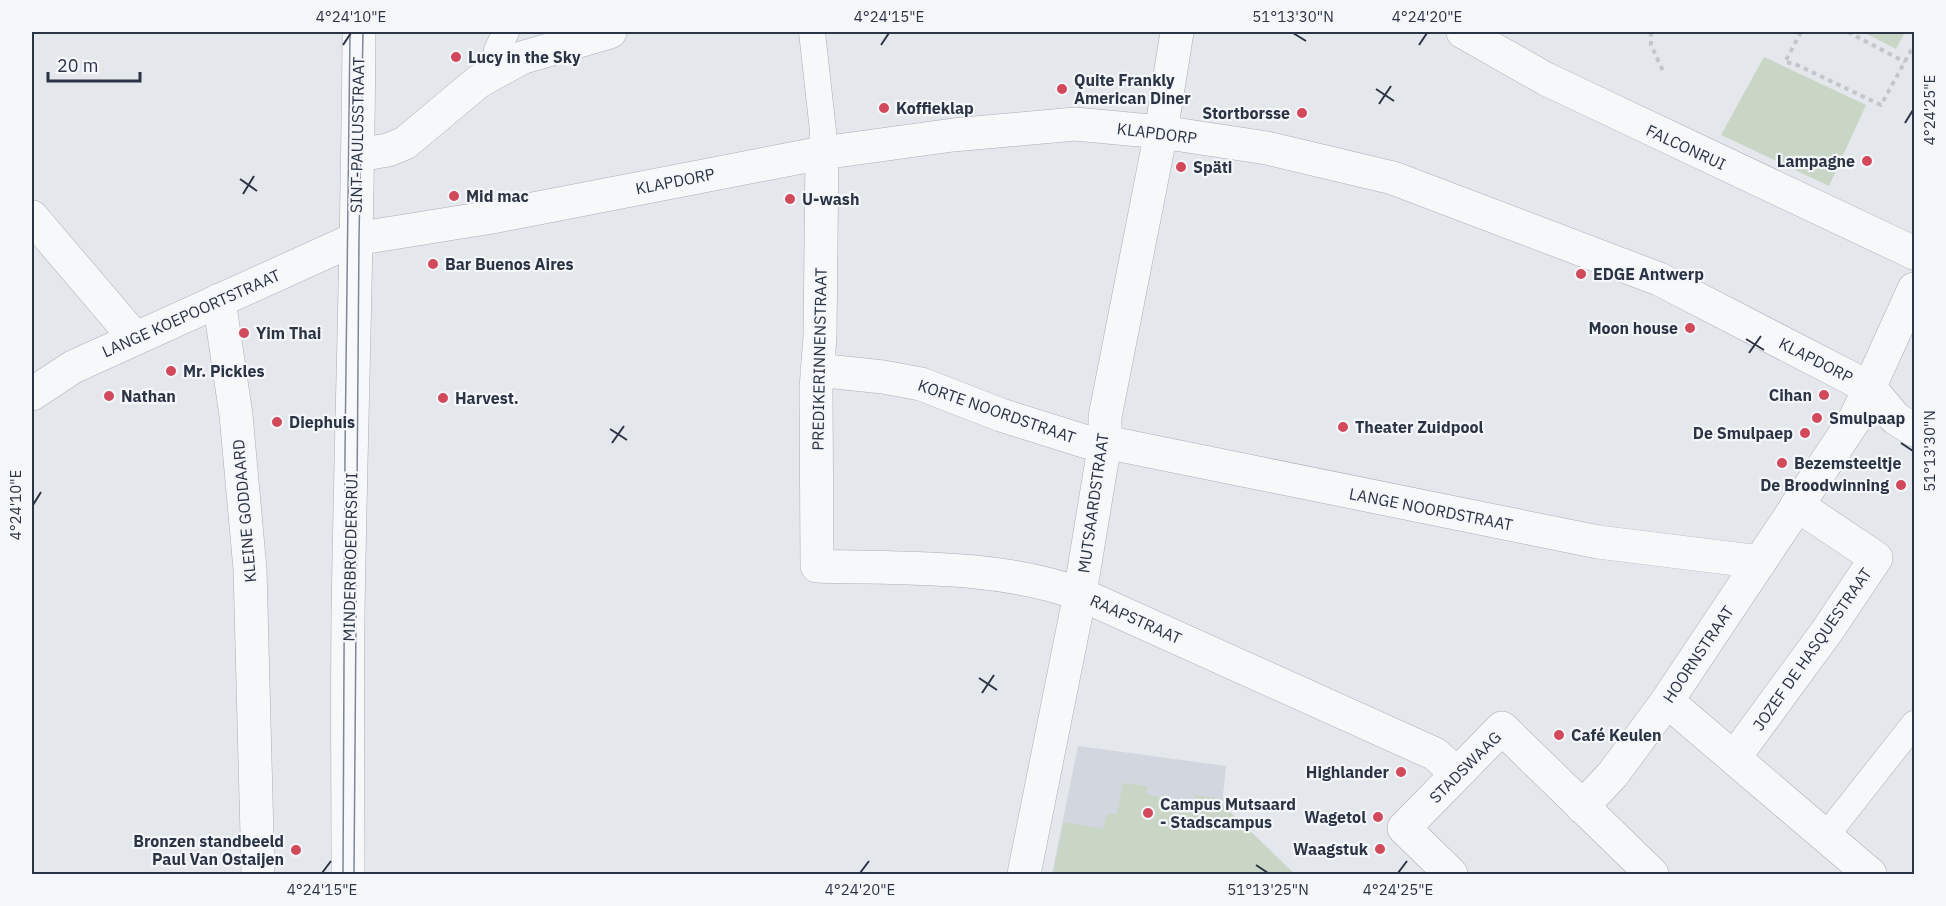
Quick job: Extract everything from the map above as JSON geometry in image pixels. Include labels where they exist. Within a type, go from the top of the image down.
[{"type":"street","name":"SINT-PAULUSSTRAAT","points":[[355,239],[359,32]]},
{"type":"street","points":[[496,70],[497,50],[506,32]]},
{"type":"street","points":[[358,156],[388,150],[405,143],[478,82],[521,57],[610,32]]},
{"type":"street","points":[[812,32],[823,131],[822,153]]},
{"type":"street","name":"MUTSAARDSTRAAT","points":[[1024,874],[1080,594],[1105,442],[1105,417],[1161,132],[1177,32]]},
{"type":"street","name":"FALCONRUI","points":[[1463,32],[1586,99],[1914,253]]},
{"type":"street","name":"KLAPDORP","points":[[355,239],[404,232],[822,153],[953,135],[1076,124],[1161,132],[1267,148],[1393,178],[1659,279],[1870,388]]},
{"type":"street","name":"PREDIKERINNENSTRAAT","points":[[817,566],[817,370],[820,336],[822,153]]},
{"type":"street","points":[[32,217],[135,338]]},
{"type":"street","name":"LANGE KOEPOORTSTRAAT","points":[[32,394],[73,367],[355,239]]},
{"type":"street","name":"MINDERBROEDERSRUI","points":[[348,874],[348,616],[355,239]]},
{"type":"street","name":"HOORNSTRAAT","points":[[1582,807],[1613,774],[1667,701],[1855,419],[1914,289]]},
{"type":"street","name":"KLEINE GODDAARD","points":[[219,300],[236,415],[250,569],[258,874]]},
{"type":"street","name":"KORTE NOORDSTRAAT","points":[[817,370],[883,377],[921,384],[1012,418],[1087,442],[1105,442]]},
{"type":"street","points":[[1870,388],[1896,418],[1914,430]]},
{"type":"street","name":"LANGE NOORDSTRAAT","points":[[1105,442],[1598,542],[1760,562]]},
{"type":"street","name":"JOZEF DE HASQUESTRAAT","points":[[1734,758],[1827,631],[1876,558],[1801,500]]},
{"type":"street","name":"RAAPSTRAAT","points":[[817,566],[984,572],[1059,586],[1446,764]]},
{"type":"street","points":[[1667,701],[1870,874]]},
{"type":"street","points":[[1825,837],[1914,724]]},
{"type":"street","name":"STADSWAAG","points":[[1451,874],[1404,828],[1446,764],[1502,728],[1652,874]]},
{"type":"path","points":[[1651,32],[1651,45],[1663,71]]},
{"type":"path","points":[[1801,32],[1785,62],[1795,64],[1881,105],[1914,45]]},
{"type":"path","points":[[1848,32],[1905,62]]},
{"type":"shaded area","name":"Campus Mutsaard - Stadscampus","points":[[1078,746],[1226,766],[1222,804],[1295,874],[1052,874]]},
{"type":"green space","points":[[1863,32],[1905,32],[1896,49]]},
{"type":"green space","points":[[1764,57],[1866,105],[1829,186],[1721,135]]},
{"type":"green space","name":"Campus Mutsaard - Stadscampus","points":[[1123,783],[1148,786],[1146,794],[1193,804],[1195,795],[1222,799],[1222,804],[1294,874],[1053,874],[1064,822],[1103,829],[1107,814],[1117,814]]},
{"type":"tram line","points":[[343,874],[350,32]]},
{"type":"tram line","points":[[354,874],[363,32]]},
{"type":"place","name":"Lucy in the Sky","points":[[456,57]]},
{"type":"place","name":"Quite Frankly American Diner","points":[[1062,89]]},
{"type":"place","name":"Koffieklap","points":[[884,108]]},
{"type":"place","name":"Stortborsse","points":[[1302,113]]},
{"type":"place","name":"Lampagne","points":[[1867,161]]},
{"type":"place","name":"Späti","points":[[1181,167]]},
{"type":"place","name":"Mid mac","points":[[454,196]]},
{"type":"place","name":"U-wash","points":[[790,199]]},
{"type":"place","name":"Bar Buenos Aires","points":[[433,264]]},
{"type":"place","name":"EDGE Antwerp","points":[[1581,274]]},
{"type":"place","name":"Moon house","points":[[1690,328]]},
{"type":"place","name":"Yim Thai","points":[[244,333]]},
{"type":"place","name":"Mr. Pickles","points":[[171,371]]},
{"type":"place","name":"Cihan","points":[[1824,395]]},
{"type":"place","name":"Nathan","points":[[109,396]]},
{"type":"place","name":"Harvest.","points":[[443,398]]},
{"type":"place","name":"Smulpaap","points":[[1817,418]]},
{"type":"place","name":"Diephuis","points":[[277,422]]},
{"type":"place","name":"Theater Zuidpool","points":[[1343,427]]},
{"type":"place","name":"De Smulpaep","points":[[1805,433]]},
{"type":"place","name":"Bezemsteeltje","points":[[1782,463]]},
{"type":"place","name":"De Broodwinning","points":[[1901,485]]},
{"type":"place","name":"Café Keulen","points":[[1559,735]]},
{"type":"place","name":"Highlander","points":[[1401,772]]},
{"type":"place","name":"Campus Mutsaard - Stadscampus","points":[[1148,813]]},
{"type":"place","name":"Wagetol","points":[[1378,817]]},
{"type":"place","name":"Waagstuk","points":[[1380,849]]},
{"type":"place","name":"Bronzen standbeeld Paul Van Ostaijen","points":[[296,850]]}]
